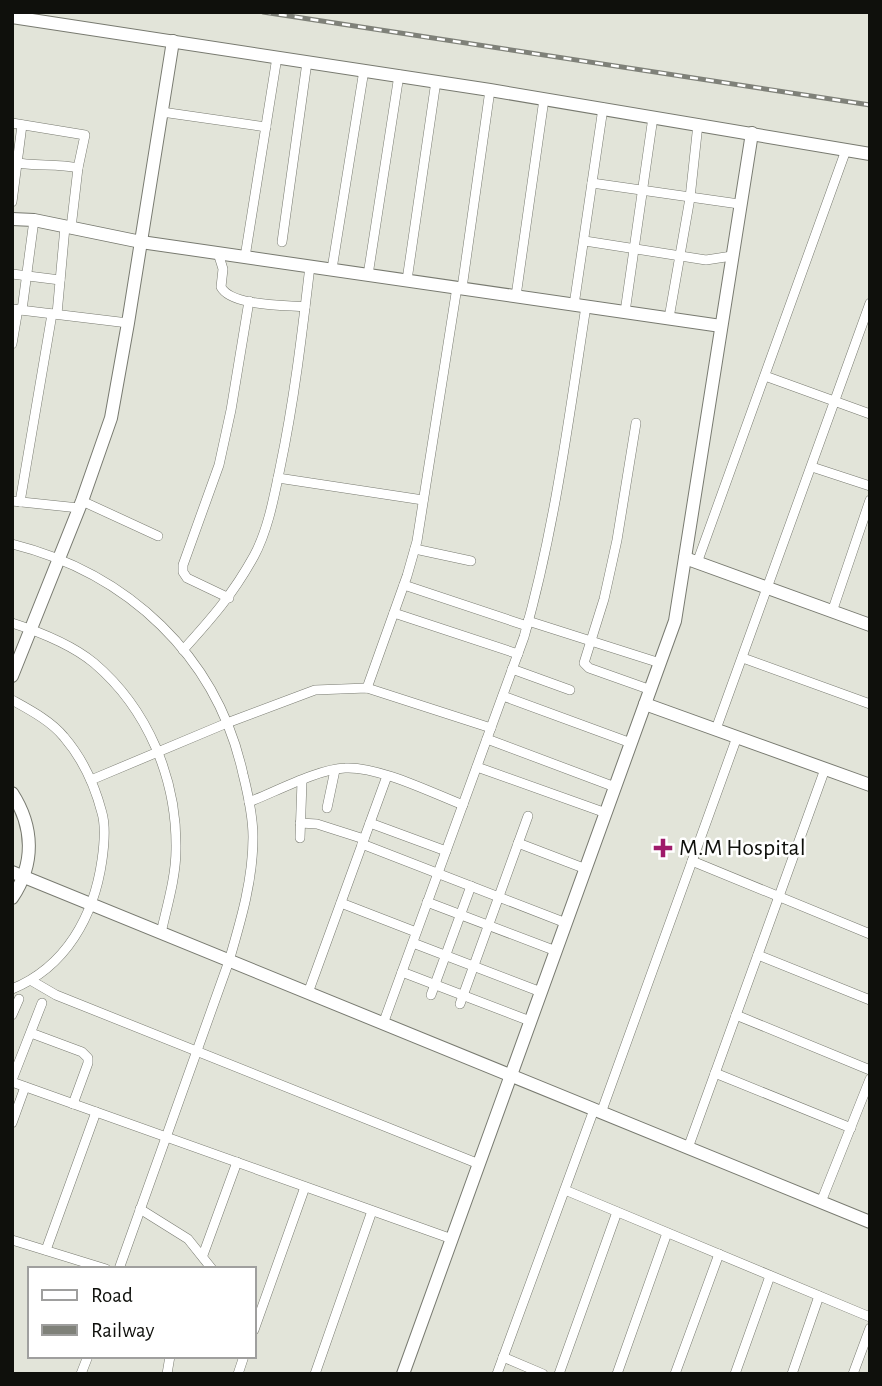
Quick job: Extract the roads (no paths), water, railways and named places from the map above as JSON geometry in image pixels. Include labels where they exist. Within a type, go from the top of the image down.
[{"type":"street","points":[[12,17],[436,81],[870,154]]},
{"type":"street","points":[[12,676],[80,505],[111,418],[173,41]]},
{"type":"street","points":[[245,257],[277,57]]},
{"type":"street","points":[[282,242],[307,62]]},
{"type":"street","points":[[332,269],[364,70]]},
{"type":"street","points":[[368,275],[398,75]]},
{"type":"street","points":[[407,280],[436,81]]},
{"type":"street","points":[[367,688],[415,549],[460,288],[490,90]]},
{"type":"street","points":[[516,296],[544,99]]},
{"type":"street","points":[[383,1024],[518,654],[552,524],[603,108]]},
{"type":"street","points":[[162,112],[266,127]]},
{"type":"street","points":[[625,312],[653,117]]},
{"type":"street","points":[[12,202],[17,124],[85,135],[54,314],[16,501],[80,505],[158,536]]},
{"type":"street","points":[[669,318],[690,198],[698,124]]},
{"type":"street","points":[[691,561],[721,326],[752,133]]},
{"type":"street","points":[[403,1374],[651,690],[675,621],[691,561],[765,376],[846,150]]},
{"type":"street","points":[[14,162],[39,166],[62,164],[78,168]]},
{"type":"street","points":[[592,183],[739,204]]},
{"type":"street","points":[[12,219],[34,220],[141,242],[721,326]]},
{"type":"street","points":[[12,344],[34,220]]},
{"type":"street","points":[[585,241],[706,260],[733,256]]},
{"type":"street","points":[[218,253],[223,269],[222,290],[231,297],[249,302],[305,307]]},
{"type":"street","points":[[183,650],[229,598],[255,553],[278,478],[289,424],[310,266]]},
{"type":"street","points":[[12,274],[60,280]]},
{"type":"street","points":[[229,598],[187,578],[183,565],[219,465],[249,302]]},
{"type":"street","points":[[716,729],[870,303]]},
{"type":"street","points":[[17,309],[128,323]]},
{"type":"street","points":[[858,335],[870,340]]},
{"type":"street","points":[[765,376],[870,414]]},
{"type":"street","points":[[636,424],[617,540],[592,642],[585,660],[586,666],[651,690]]},
{"type":"street","points":[[812,467],[870,486]]},
{"type":"street","points":[[278,478],[423,500]]},
{"type":"street","points":[[832,612],[870,500]]},
{"type":"street","points":[[12,544],[59,558],[97,576],[129,596],[165,628],[194,663],[213,694],[237,748],[249,802],[253,835],[249,887],[228,964],[120,1267]]},
{"type":"street","points":[[415,549],[471,561]]},
{"type":"street","points":[[691,561],[870,625]]},
{"type":"street","points":[[404,585],[660,663]]},
{"type":"street","points":[[394,613],[518,654]]},
{"type":"street","points":[[12,623],[57,640],[93,663],[124,696],[158,752],[175,812],[176,851],[173,883],[161,933]]},
{"type":"street","points":[[743,658],[870,704]]},
{"type":"street","points":[[512,669],[570,690]]},
{"type":"street","points":[[91,780],[227,723],[315,690],[367,688],[491,728]]},
{"type":"street","points":[[503,696],[631,743]]},
{"type":"street","points":[[12,700],[36,713],[63,735],[91,780],[103,815],[104,848],[91,908],[76,935],[59,957],[32,981],[12,989]]},
{"type":"street","points":[[645,704],[870,785]]},
{"type":"street","points":[[497,1374],[737,737]]},
{"type":"street","points":[[487,739],[615,787]]},
{"type":"street","points":[[477,767],[606,813]]},
{"type":"street","points":[[249,802],[344,768],[365,769],[463,805]]},
{"type":"street","points":[[688,1148],[825,769]]},
{"type":"street","points":[[327,808],[335,770]]},
{"type":"street","points":[[308,993],[387,776]]},
{"type":"street","points":[[300,838],[302,781]]},
{"type":"street","points":[[12,793],[20,805],[29,835],[30,853],[12,898]]},
{"type":"street","points":[[461,1000],[528,816]]},
{"type":"street","points":[[300,823],[317,824],[566,923]]},
{"type":"street","points":[[370,823],[446,851]]},
{"type":"street","points":[[518,843],[586,869]]},
{"type":"street","points":[[692,861],[870,934]]},
{"type":"street","points":[[18,878],[870,1228]]},
{"type":"street","points":[[431,995],[471,886]]},
{"type":"street","points":[[427,902],[556,951]]},
{"type":"street","points":[[341,903],[416,932]]},
{"type":"street","points":[[91,908],[161,933],[228,964],[308,993],[510,1079]]},
{"type":"street","points":[[412,943],[541,992]]},
{"type":"street","points":[[758,955],[870,1000]]},
{"type":"street","points":[[402,972],[435,985],[461,1000],[530,1021]]},
{"type":"street","points":[[32,981],[56,995],[479,1164]]},
{"type":"street","points":[[12,1015],[19,999]]},
{"type":"street","points":[[42,1003],[12,1081],[452,1239]]},
{"type":"street","points":[[736,1015],[870,1070]]},
{"type":"street","points":[[30,1033],[86,1055],[88,1063],[73,1104]]},
{"type":"street","points":[[715,1073],[850,1129]]},
{"type":"street","points":[[821,1202],[870,1079]]},
{"type":"street","points":[[12,1123],[25,1087]]},
{"type":"street","points":[[46,1250],[96,1112]]},
{"type":"street","points":[[597,1114],[870,1222]]},
{"type":"street","points":[[203,1255],[237,1162]]},
{"type":"street","points":[[256,1324],[305,1187]]},
{"type":"street","points":[[565,1190],[870,1317]]},
{"type":"street","points":[[140,1209],[188,1239],[211,1267]]},
{"type":"street","points":[[315,1374],[372,1211]]},
{"type":"street","points":[[559,1374],[618,1212]]},
{"type":"street","points":[[617,1374],[667,1233]]},
{"type":"street","points":[[12,1240],[100,1267]]},
{"type":"street","points":[[675,1374],[719,1254]]},
{"type":"street","points":[[735,1374],[770,1276]]},
{"type":"street","points":[[792,1374],[819,1296]]},
{"type":"street","points":[[853,1374],[870,1328]]},
{"type":"street","points":[[503,1357],[543,1374]]},
{"type":"railway","points":[[263,12],[870,105]]},
{"type":"place","name":"M.M Hospital","points":[[663,848]]}]
